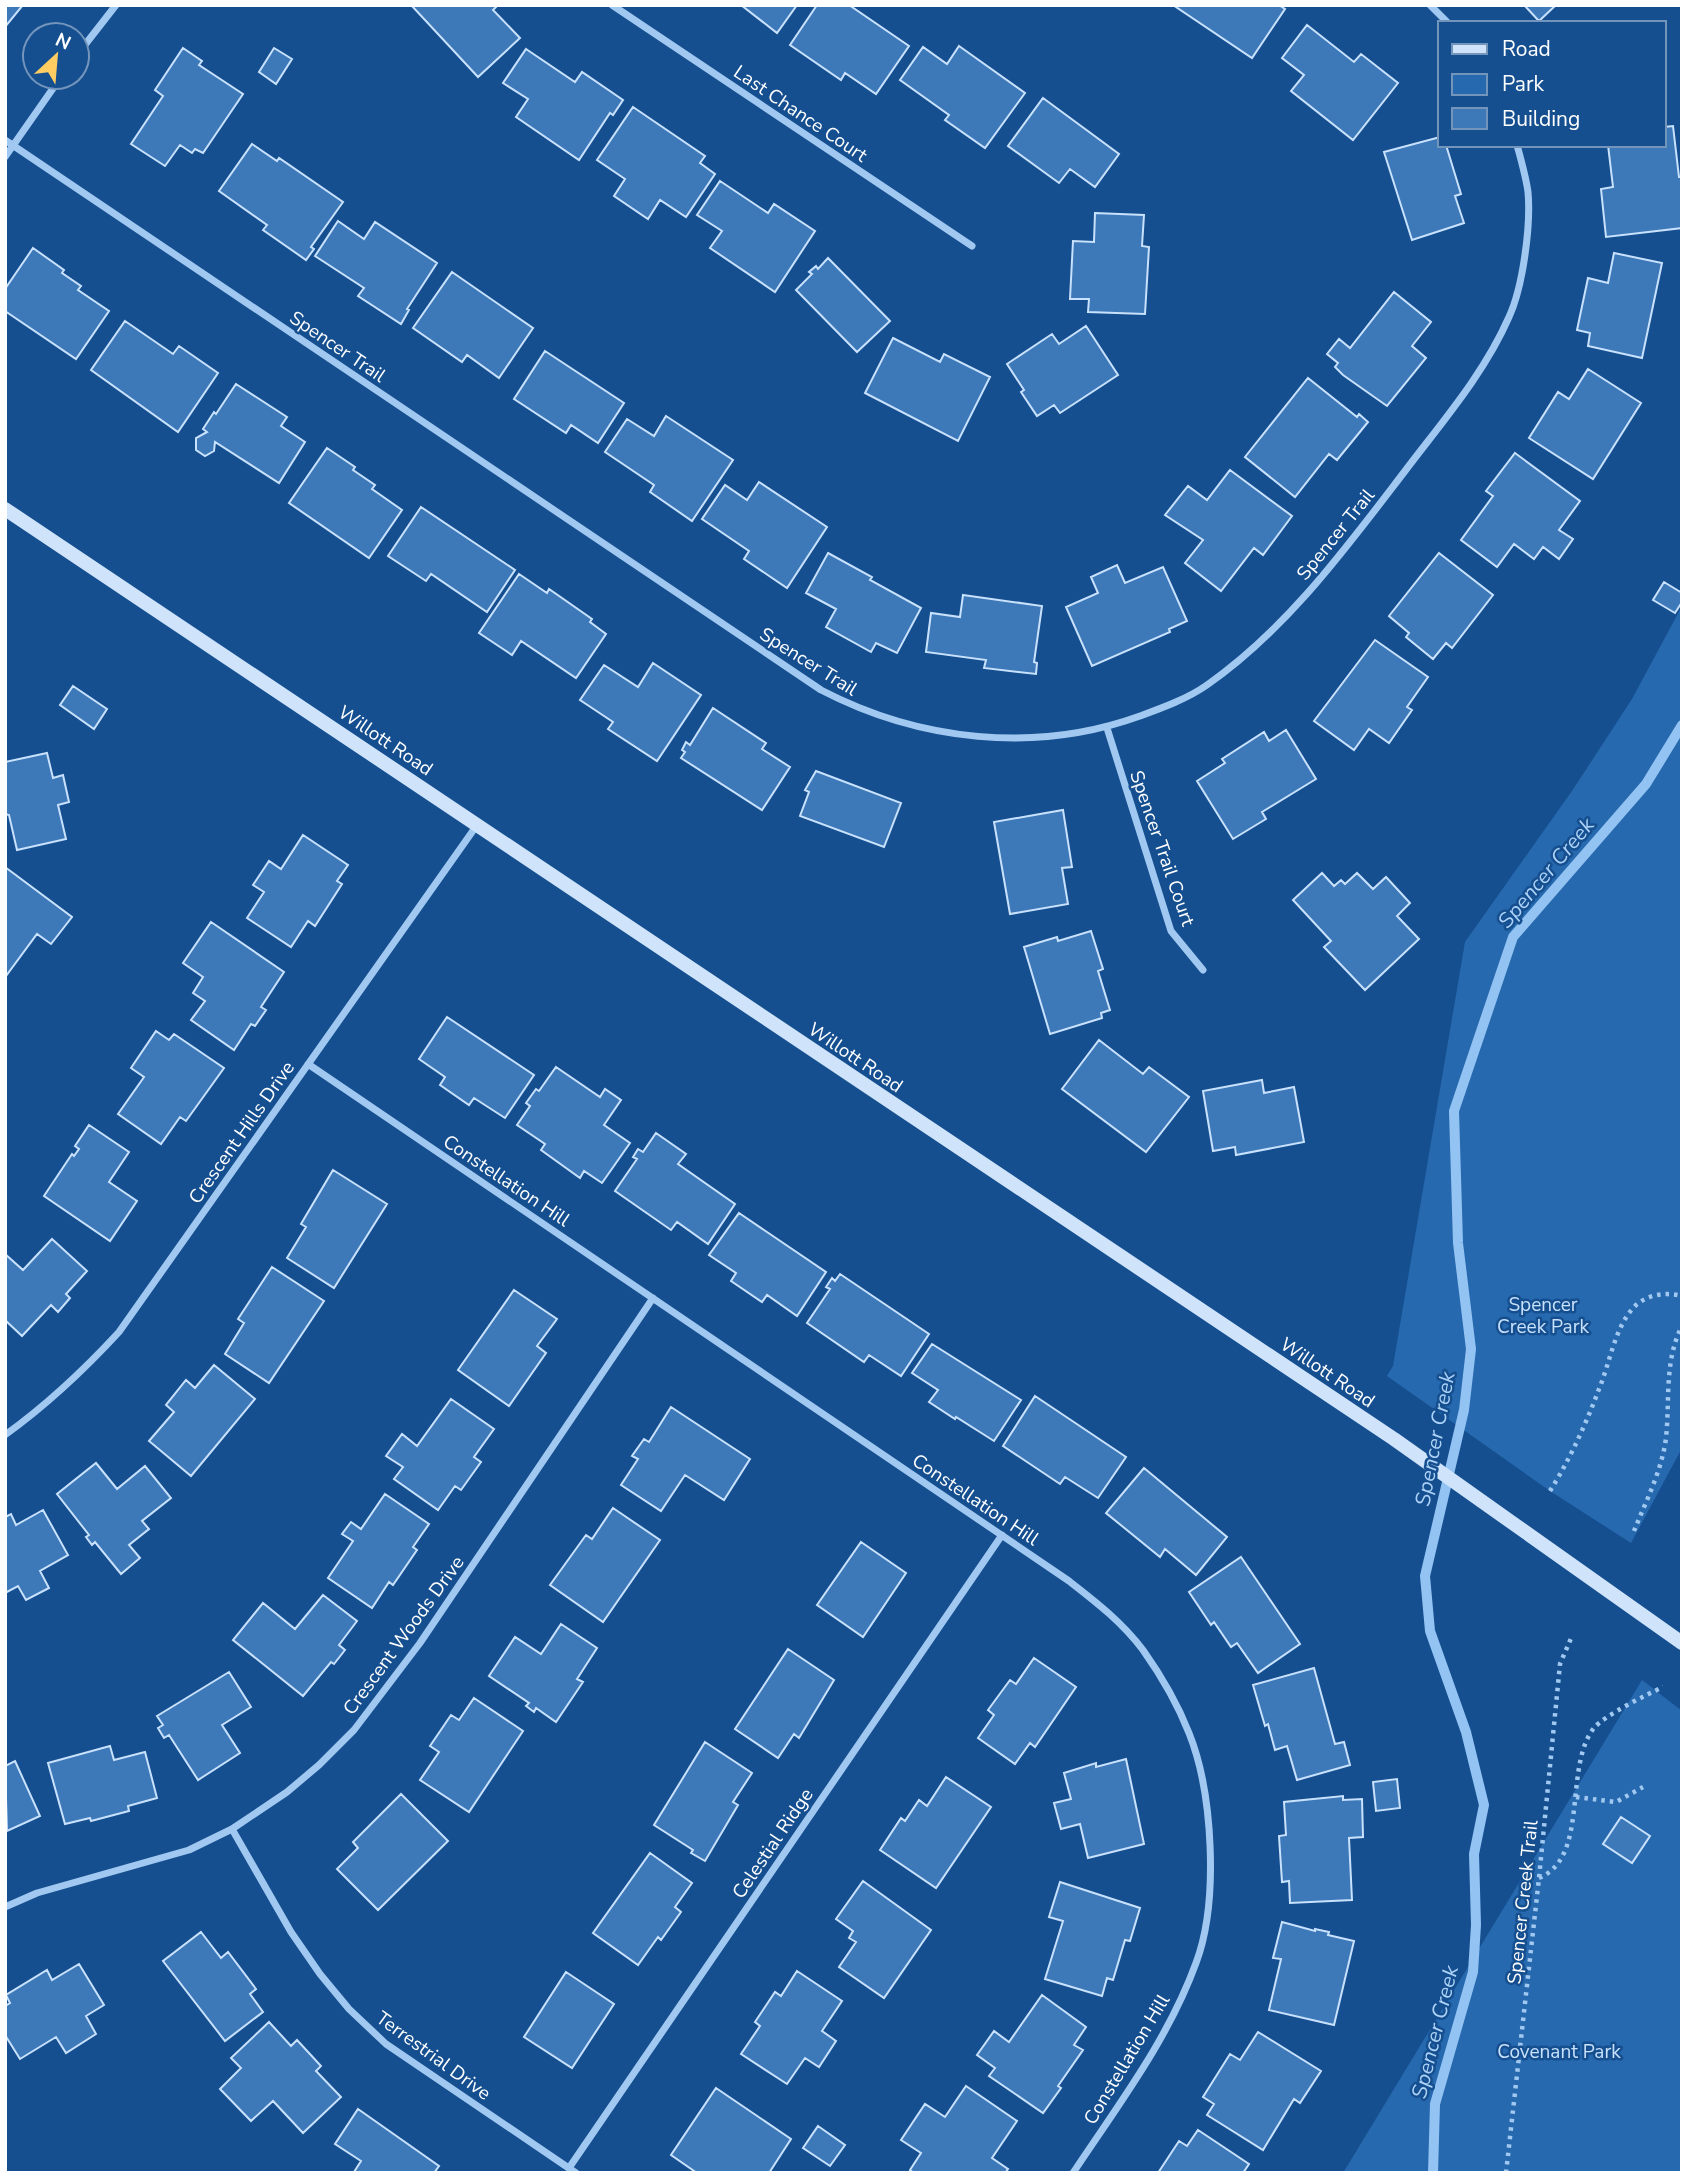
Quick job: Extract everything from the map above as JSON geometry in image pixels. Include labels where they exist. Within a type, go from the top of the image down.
[{"type":"main road","name":"Willott Road","points":[[5,509],[1394,1439],[1682,1643]]},
{"type":"street","points":[[91,37],[116,5]]},
{"type":"street","name":"Last Chance Court","points":[[612,5],[972,246]]},
{"type":"street","points":[[1430,5],[1446,21]]},
{"type":"street","points":[[5,157],[51,91]]},
{"type":"street","name":"Spencer Trail","points":[[5,140],[821,690],[856,708],[926,730],[985,737],[1038,738],[1107,728],[1161,709],[1205,686],[1251,650],[1301,601],[1456,404],[1489,357],[1510,316],[1521,277],[1528,192],[1517,147]]},
{"type":"street","name":"Spencer Trail Court","points":[[1107,728],[1171,931],[1203,970]]},
{"type":"street","name":"Crescent Hills Drive","points":[[5,1435],[41,1409],[86,1369],[119,1332],[477,825]]},
{"type":"street","name":"Constellation Hill","points":[[308,1064],[1069,1581],[1111,1614],[1142,1650],[1189,1734],[1209,1824],[1211,1866],[1207,1912],[1198,1959],[1184,1995],[1159,2043],[1073,2173]]},
{"type":"street","name":"Crescent Woods Drive","points":[[5,1907],[37,1893],[189,1850],[232,1829],[286,1792],[319,1765],[354,1730],[420,1643],[653,1298]]},
{"type":"street","name":"Celestial Ridge","points":[[569,2168],[1002,1535]]},
{"type":"street","name":"Terrestrial Drive","points":[[232,1829],[291,1932],[320,1974],[349,2009],[386,2044],[576,2173]]},
{"type":"path","points":[[1550,1492],[1581,1433],[1622,1326],[1634,1307],[1647,1297],[1670,1293],[1682,1296]]},
{"type":"path","points":[[1634,1531],[1659,1467],[1666,1438],[1669,1372],[1676,1338],[1682,1326]]},
{"type":"path","name":"Spencer Creek Trail","points":[[1506,2173],[1560,1664],[1572,1636]]},
{"type":"path","points":[[1539,1878],[1551,1873],[1566,1850],[1580,1759],[1586,1741],[1595,1727],[1612,1714],[1662,1687]]},
{"type":"path","points":[[1576,1797],[1616,1802],[1643,1787]]},
{"type":"green space","name":"Spencer Creek Park","points":[[1682,606],[1682,1448],[1631,1543],[1550,1491],[1387,1376],[1393,1366],[1465,942],[1574,788],[1632,699]]},
{"type":"green space","name":"Covenant Park","points":[[1642,1680],[1682,1711],[1682,2173],[1343,2173]]},
{"type":"building","points":[[5,5],[23,5],[5,27]]},
{"type":"building","points":[[411,5],[498,5],[493,10],[520,38],[478,77]]},
{"type":"building","points":[[741,5],[797,5],[777,33]]},
{"type":"building","points":[[817,5],[849,5],[909,46],[876,94],[845,73],[841,80],[790,45]]},
{"type":"building","points":[[1173,5],[1279,5],[1285,9],[1252,58]]},
{"type":"building","points":[[1524,5],[1556,5],[1539,21]]},
{"type":"building","points":[[1307,25],[1354,62],[1361,54],[1398,83],[1353,140],[1291,91],[1304,75],[1282,58]]},
{"type":"building","points":[[959,46],[1025,93],[985,148],[945,120],[949,115],[900,80],[923,47],[947,64]]},
{"type":"building","points":[[183,48],[202,61],[199,65],[243,94],[203,153],[195,149],[192,153],[180,145],[165,166],[131,144],[163,96],[155,90]]},
{"type":"building","points":[[274,48],[292,59],[276,84],[259,72]]},
{"type":"building","points":[[526,49],[575,82],[582,72],[623,100],[613,115],[610,113],[579,160],[516,117],[528,99],[503,83]]},
{"type":"building","points":[[1043,98],[1119,154],[1095,187],[1070,169],[1059,183],[1008,146]]},
{"type":"building","points":[[633,107],[705,156],[700,163],[715,174],[686,217],[660,200],[648,219],[614,196],[625,179],[597,160]]},
{"type":"building","points":[[1673,126],[1679,177],[1682,177],[1682,228],[1606,237],[1601,189],[1613,187],[1608,147],[1666,147],[1666,127]]},
{"type":"building","points":[[1438,138],[1438,147],[1447,147],[1461,194],[1455,196],[1464,223],[1412,240],[1384,152]]},
{"type":"building","points":[[252,144],[277,161],[279,158],[343,202],[311,247],[314,249],[306,260],[263,230],[267,225],[219,191]]},
{"type":"building","points":[[720,181],[768,213],[774,204],[815,231],[775,292],[710,248],[722,231],[697,215]]},
{"type":"building","points":[[1095,213],[1144,215],[1142,246],[1149,247],[1145,314],[1088,312],[1089,299],[1070,299],[1073,241],[1094,242]]},
{"type":"building","points":[[338,221],[364,239],[375,222],[437,263],[407,309],[409,310],[401,324],[358,296],[364,288],[315,256]]},
{"type":"building","points":[[33,248],[64,270],[62,273],[81,286],[78,290],[109,311],[76,359],[5,311],[5,289]]},
{"type":"building","points":[[1614,253],[1662,263],[1642,358],[1588,346],[1590,333],[1577,330],[1588,278],[1608,283]]},
{"type":"building","points":[[828,258],[890,321],[857,352],[796,290],[812,274],[809,272],[816,266],[818,269]]},
{"type":"building","points":[[452,272],[533,328],[499,378],[467,355],[462,362],[413,328]]},
{"type":"building","points":[[1394,292],[1431,322],[1412,346],[1426,358],[1387,406],[1343,375],[1335,367],[1338,363],[1327,354],[1339,339],[1350,348]]},
{"type":"building","points":[[125,321],[173,354],[179,346],[218,373],[178,432],[91,370]]},
{"type":"building","points":[[1086,326],[1118,375],[1060,413],[1054,405],[1037,416],[1007,364],[1052,334],[1059,344]]},
{"type":"building","points":[[893,338],[940,362],[944,354],[990,377],[958,441],[865,393]]},
{"type":"building","points":[[545,351],[624,403],[598,443],[571,425],[566,433],[514,399]]},
{"type":"building","points":[[1588,369],[1641,403],[1593,479],[1529,438],[1558,392],[1569,399]]},
{"type":"building","points":[[1308,378],[1357,417],[1359,414],[1368,422],[1337,460],[1329,454],[1295,497],[1245,457]]},
{"type":"building","points":[[236,384],[287,417],[281,426],[305,442],[279,483],[215,442],[214,451],[205,456],[196,450],[196,438],[207,432],[203,429]]},
{"type":"building","points":[[666,416],[733,460],[692,521],[650,492],[654,485],[605,452],[627,419],[654,436]]},
{"type":"building","points":[[327,448],[355,467],[353,470],[375,485],[372,489],[402,510],[369,558],[289,503]]},
{"type":"building","points":[[1515,453],[1580,501],[1559,530],[1573,539],[1559,559],[1543,547],[1534,559],[1514,544],[1497,567],[1461,540],[1493,496],[1486,491]]},
{"type":"building","points":[[1230,470],[1292,516],[1263,555],[1254,548],[1221,591],[1185,563],[1203,540],[1165,515],[1188,486],[1207,500]]},
{"type":"building","points":[[759,482],[827,527],[787,588],[744,559],[749,551],[702,519],[725,485],[747,500]]},
{"type":"building","points":[[421,507],[515,570],[487,612],[431,574],[426,581],[388,556]]},
{"type":"building","points":[[828,553],[921,608],[897,653],[876,643],[871,652],[826,627],[836,609],[806,593]]},
{"type":"building","points":[[1439,553],[1493,595],[1452,648],[1446,643],[1433,659],[1406,637],[1409,633],[1389,616]]},
{"type":"building","points":[[1117,565],[1125,583],[1163,567],[1187,621],[1169,629],[1170,632],[1092,666],[1066,607],[1098,593],[1091,577]]},
{"type":"building","points":[[519,574],[547,593],[549,589],[592,619],[590,622],[606,634],[576,678],[521,641],[512,655],[479,633]]},
{"type":"building","points":[[1664,582],[1682,593],[1682,602],[1675,613],[1653,600]]},
{"type":"building","points":[[963,595],[1042,606],[1034,662],[1037,663],[1036,674],[984,668],[986,660],[926,652],[931,613],[960,617]]},
{"type":"building","points":[[1375,640],[1428,677],[1407,707],[1412,710],[1389,743],[1369,729],[1354,750],[1314,721]]},
{"type":"building","points":[[653,663],[701,695],[657,761],[608,729],[613,722],[580,700],[604,665],[638,687]]},
{"type":"building","points":[[73,686],[107,709],[94,729],[60,705]]},
{"type":"building","points":[[713,708],[766,743],[762,749],[790,767],[762,810],[681,758],[686,742],[690,745]]},
{"type":"building","points":[[1286,730],[1316,779],[1262,812],[1266,819],[1233,839],[1197,781],[1225,763],[1222,759],[1264,732],[1269,741]]},
{"type":"building","points":[[47,753],[53,778],[63,775],[69,802],[58,805],[66,839],[17,850],[9,815],[5,814],[5,762]]},
{"type":"building","points":[[816,771],[901,803],[884,847],[800,816],[809,792],[805,790]]},
{"type":"building","points":[[1063,810],[1072,867],[1062,868],[1068,904],[1010,914],[994,822]]},
{"type":"building","points":[[303,835],[348,865],[337,881],[342,884],[315,926],[308,921],[291,947],[247,918],[264,892],[253,885],[269,861],[281,869]]},
{"type":"building","points":[[5,867],[72,917],[51,944],[37,934],[6,976]]},
{"type":"building","points":[[1322,873],[1334,886],[1341,880],[1345,884],[1357,873],[1373,889],[1386,877],[1410,903],[1397,916],[1419,939],[1365,990],[1324,947],[1331,941],[1293,900]]},
{"type":"building","points":[[211,922],[284,972],[261,1007],[266,1010],[255,1026],[251,1024],[234,1050],[191,1020],[205,1001],[193,993],[203,977],[183,963]]},
{"type":"building","points":[[1091,931],[1103,969],[1098,971],[1110,1010],[1101,1013],[1102,1018],[1050,1034],[1024,947]]},
{"type":"building","points":[[447,1017],[534,1075],[505,1118],[474,1098],[469,1105],[440,1085],[445,1077],[419,1059]]},
{"type":"building","points":[[156,1031],[169,1040],[174,1034],[224,1068],[186,1121],[180,1117],[161,1144],[118,1114],[144,1077],[131,1068]]},
{"type":"building","points":[[1099,1040],[1143,1074],[1149,1067],[1189,1097],[1146,1152],[1062,1089]]},
{"type":"building","points":[[556,1067],[600,1097],[605,1089],[621,1100],[604,1125],[630,1143],[602,1183],[584,1171],[580,1178],[541,1150],[545,1144],[517,1125],[530,1106],[526,1103],[536,1089],[539,1091]]},
{"type":"building","points":[[1262,1080],[1264,1093],[1294,1087],[1304,1142],[1236,1155],[1235,1147],[1213,1151],[1203,1091]]},
{"type":"building","points":[[89,1125],[129,1152],[109,1182],[137,1201],[110,1241],[44,1196],[72,1154],[74,1156],[79,1149],[75,1146]]},
{"type":"building","points":[[656,1133],[686,1154],[678,1164],[735,1204],[708,1244],[677,1222],[671,1230],[615,1191],[637,1159],[633,1157],[638,1149],[643,1152]]},
{"type":"building","points":[[333,1170],[387,1204],[334,1288],[287,1258],[306,1227],[301,1224]]},
{"type":"building","points":[[739,1213],[826,1272],[797,1316],[767,1295],[762,1302],[731,1281],[736,1273],[709,1255]]},
{"type":"building","points":[[52,1239],[87,1271],[66,1294],[70,1298],[58,1312],[51,1305],[22,1336],[5,1320],[5,1254],[23,1270]]},
{"type":"building","points":[[272,1267],[324,1301],[269,1383],[225,1354],[244,1323],[238,1319]]},
{"type":"building","points":[[840,1274],[929,1334],[901,1376],[869,1355],[864,1362],[807,1323],[830,1289],[826,1287],[832,1278],[835,1281]]},
{"type":"building","points":[[514,1290],[557,1319],[537,1346],[546,1353],[509,1406],[458,1370]]},
{"type":"building","points":[[932,1344],[1021,1400],[994,1441],[929,1402],[938,1390],[912,1373]]},
{"type":"building","points":[[214,1365],[255,1399],[191,1476],[149,1441],[174,1412],[166,1405],[186,1380],[195,1388]]},
{"type":"building","points":[[1035,1396],[1126,1457],[1098,1498],[1065,1477],[1060,1484],[1003,1446]]},
{"type":"building","points":[[451,1399],[494,1429],[474,1457],[481,1462],[461,1490],[455,1486],[438,1510],[394,1479],[403,1467],[386,1456],[402,1434],[417,1446]]},
{"type":"building","points":[[671,1407],[750,1459],[724,1500],[685,1475],[661,1511],[621,1485],[638,1459],[632,1456],[644,1439],[649,1442]]},
{"type":"building","points":[[96,1463],[117,1489],[145,1466],[171,1498],[142,1521],[149,1529],[129,1545],[140,1558],[121,1574],[95,1542],[92,1545],[86,1537],[89,1535],[57,1494]]},
{"type":"building","points":[[1144,1468],[1227,1537],[1196,1575],[1165,1549],[1160,1557],[1106,1513]]},
{"type":"building","points":[[385,1494],[429,1524],[413,1547],[417,1550],[393,1585],[389,1582],[372,1608],[328,1578],[353,1541],[342,1534],[351,1522],[361,1529]]},
{"type":"building","points":[[613,1508],[660,1540],[603,1622],[550,1585],[586,1535],[592,1539]]},
{"type":"building","points":[[43,1510],[68,1555],[40,1571],[49,1588],[26,1600],[18,1586],[5,1593],[5,1517],[11,1514],[16,1525]]},
{"type":"building","points":[[861,1542],[906,1573],[863,1637],[817,1605]]},
{"type":"building","points":[[1241,1557],[1300,1644],[1258,1673],[1237,1643],[1231,1647],[1214,1622],[1211,1625],[1189,1592]]},
{"type":"building","points":[[323,1595],[357,1621],[339,1645],[345,1650],[334,1664],[331,1662],[303,1696],[233,1640],[263,1603],[295,1629]]},
{"type":"building","points":[[561,1624],[597,1648],[577,1679],[583,1682],[556,1722],[536,1708],[534,1712],[526,1706],[529,1703],[489,1676],[515,1637],[541,1654]]},
{"type":"building","points":[[788,1649],[834,1680],[799,1738],[794,1734],[778,1758],[735,1729]]},
{"type":"building","points":[[1034,1658],[1076,1687],[1035,1747],[1030,1743],[1015,1764],[978,1738],[994,1715],[988,1710],[1010,1680],[1016,1684]]},
{"type":"building","points":[[1314,1668],[1335,1744],[1344,1742],[1350,1765],[1297,1780],[1287,1746],[1275,1750],[1253,1685]]},
{"type":"building","points":[[229,1672],[251,1707],[222,1725],[240,1753],[198,1780],[169,1735],[164,1738],[158,1728],[163,1725],[157,1716]]},
{"type":"building","points":[[474,1698],[523,1731],[469,1812],[420,1780],[439,1752],[430,1746],[451,1715],[459,1720]]},
{"type":"building","points":[[705,1742],[752,1773],[733,1802],[738,1805],[705,1861],[654,1825]]},
{"type":"building","points":[[110,1746],[114,1760],[145,1752],[157,1798],[128,1806],[129,1811],[91,1821],[90,1818],[65,1824],[48,1763]]},
{"type":"building","points":[[1126,1759],[1144,1844],[1088,1858],[1080,1824],[1061,1829],[1054,1803],[1071,1799],[1064,1773],[1096,1763],[1096,1767]]},
{"type":"building","points":[[15,1761],[40,1816],[7,1831],[5,1766]]},
{"type":"building","points":[[946,1777],[991,1807],[936,1888],[880,1850],[901,1818],[905,1821],[919,1800],[927,1806]]},
{"type":"building","points":[[1397,1779],[1400,1808],[1376,1811],[1373,1782]]},
{"type":"building","points":[[401,1794],[448,1841],[378,1910],[337,1869],[358,1848],[353,1842]]},
{"type":"building","points":[[1343,1796],[1343,1800],[1362,1799],[1363,1837],[1349,1838],[1352,1900],[1290,1903],[1289,1881],[1282,1882],[1279,1836],[1286,1835],[1284,1802]]},
{"type":"building","points":[[1621,1817],[1650,1836],[1632,1863],[1603,1844]]},
{"type":"building","points":[[650,1853],[692,1883],[675,1907],[681,1912],[661,1940],[658,1937],[638,1965],[593,1933]]},
{"type":"building","points":[[863,1881],[931,1930],[884,1998],[839,1967],[856,1942],[849,1938],[853,1931],[836,1919]]},
{"type":"building","points":[[1060,1882],[1140,1908],[1130,1941],[1125,1940],[1113,1980],[1107,1978],[1102,1996],[1045,1979],[1063,1921],[1049,1917]]},
{"type":"building","points":[[1282,1922],[1329,1932],[1328,1935],[1354,1941],[1334,2025],[1269,2010],[1281,1959],[1273,1958]]},
{"type":"building","points":[[201,1932],[221,1958],[228,1952],[256,1989],[250,1994],[263,2012],[225,2041],[163,1961]]},
{"type":"building","points":[[79,1964],[104,2005],[86,2016],[96,2034],[66,2053],[56,2037],[20,2059],[5,2035],[5,2006],[10,2003],[6,1995],[47,1970],[52,1980]]},
{"type":"building","points":[[797,1971],[842,2001],[822,2031],[836,2041],[819,2067],[805,2058],[787,2084],[741,2054],[760,2026],[755,2022],[775,1992],[781,1996]]},
{"type":"building","points":[[566,1972],[614,2004],[572,2068],[524,2037]]},
{"type":"building","points":[[1042,1995],[1086,2027],[1074,2045],[1083,2050],[1043,2113],[989,2076],[995,2068],[977,2055],[994,2031],[1009,2042]]},
{"type":"building","points":[[269,2022],[291,2046],[297,2040],[321,2066],[316,2071],[341,2097],[303,2133],[273,2101],[251,2121],[220,2089],[241,2068],[231,2058]]},
{"type":"building","points":[[1258,2032],[1321,2071],[1300,2103],[1294,2099],[1263,2150],[1207,2115],[1214,2104],[1203,2097],[1230,2054],[1240,2060]]},
{"type":"building","points":[[966,2086],[1017,2121],[992,2158],[1008,2169],[1005,2173],[914,2173],[910,2170],[921,2153],[901,2140],[925,2104],[945,2117]]},
{"type":"building","points":[[716,2088],[791,2139],[769,2173],[697,2173],[671,2155]]},
{"type":"building","points":[[358,2109],[439,2166],[434,2173],[354,2172],[361,2161],[335,2144]]},
{"type":"building","points":[[818,2126],[845,2145],[830,2166],[803,2148]]},
{"type":"building","points":[[1198,2130],[1249,2164],[1243,2173],[1158,2173],[1179,2141],[1187,2146]]},
{"type":"waterway","name":"Spencer Creek","points":[[1433,2173],[1435,2104],[1473,1972],[1476,1925],[1474,1854],[1484,1805],[1466,1732],[1430,1631],[1425,1576],[1464,1410],[1471,1349],[1458,1243],[1454,1111],[1513,937],[1646,784],[1682,725]]}]
